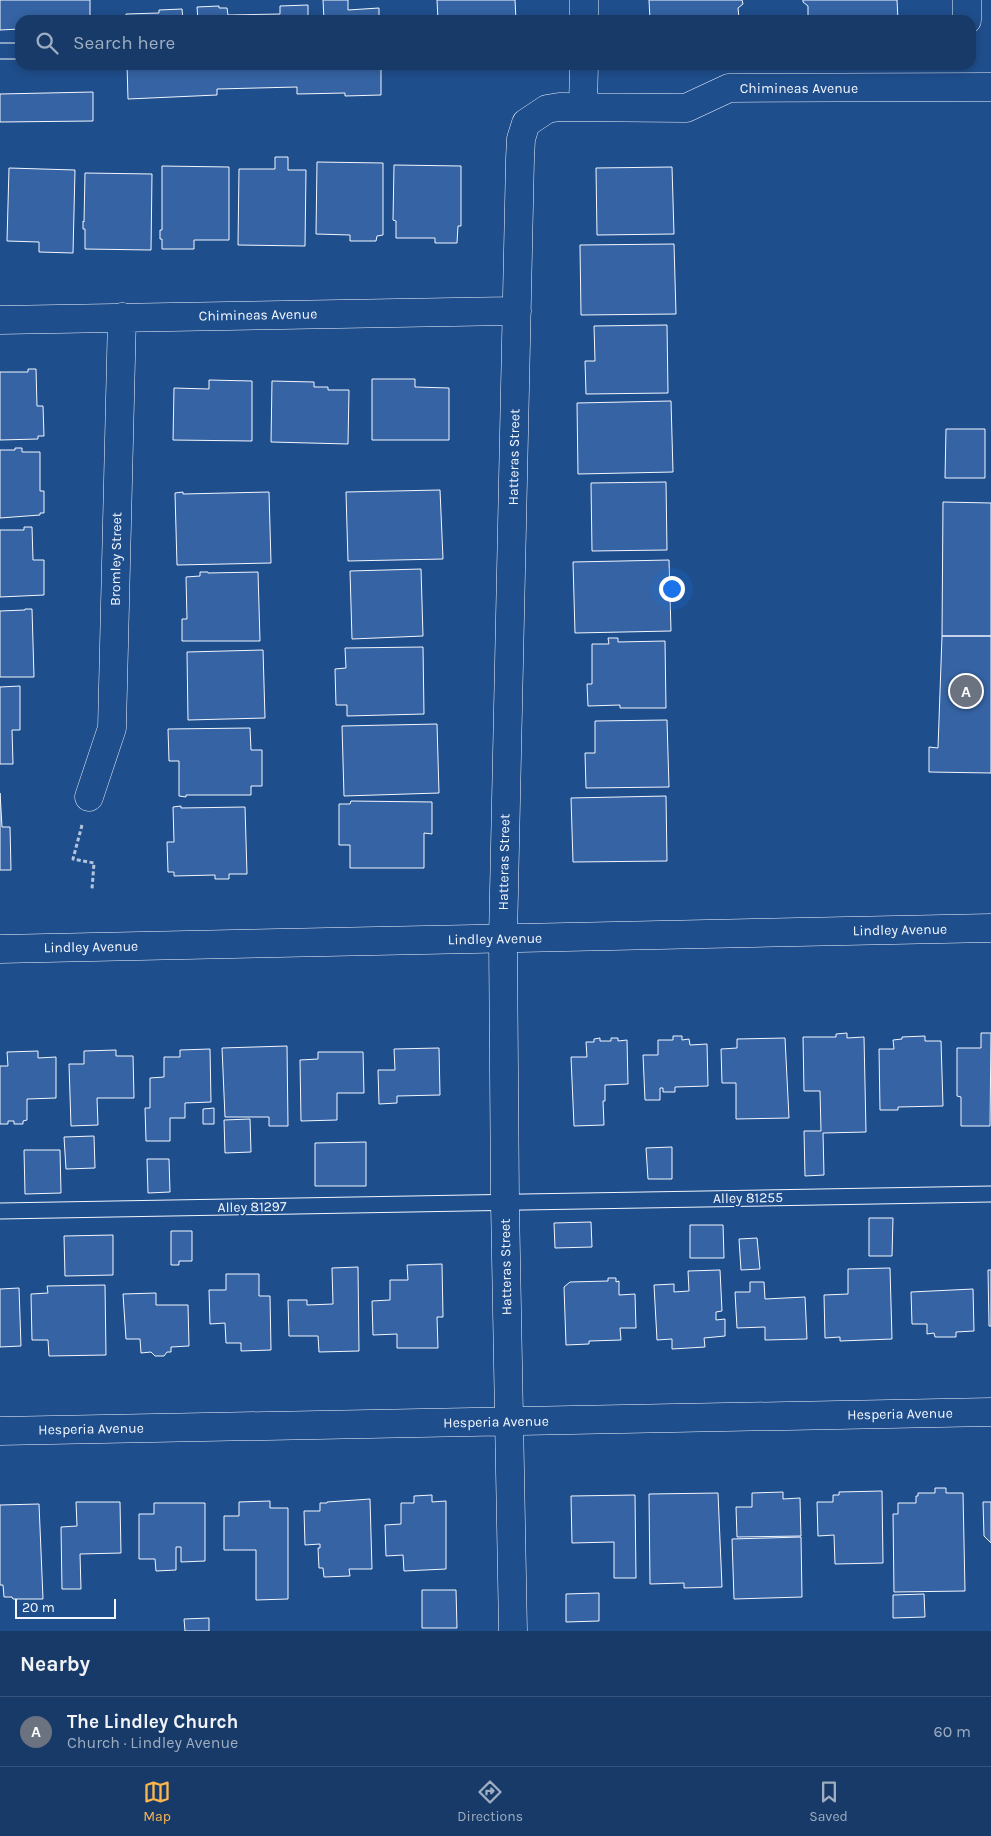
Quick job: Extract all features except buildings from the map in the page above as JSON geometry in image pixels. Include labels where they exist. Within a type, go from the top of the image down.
[{"type":"street","points":[[584,0],[584,15]]},
{"type":"street","points":[[967,0],[967,15]]},
{"type":"street","points":[[584,70],[584,106]]},
{"type":"street","name":"Chimineas Avenue","points":[[526,124],[547,109],[584,106],[686,108],[729,88],[975,80]]},
{"type":"street","name":"Hatteras Street","points":[[513,1631],[504,1203],[503,938],[521,139],[526,124]]},
{"type":"street","name":"Chimineas Avenue","points":[[0,320],[517,311]]},
{"type":"street","name":"Bromley Street","points":[[89,797],[112,728],[122,317]]},
{"type":"street","name":"Lindley Avenue","points":[[0,949],[991,928]]},
{"type":"street","name":"Hesperia Avenue","points":[[0,1431],[991,1412]]},
{"type":"lane","points":[[0,52],[15,51]]},
{"type":"lane","name":"Alley 81255","points":[[504,1203],[991,1194]]},
{"type":"lane","name":"Alley 81297","points":[[0,1211],[504,1203]]},
{"type":"path","points":[[89,797],[73,859],[94,863],[92,889]]},
{"type":"place","name":"The Lindley Church","points":[[966,691]]}]
